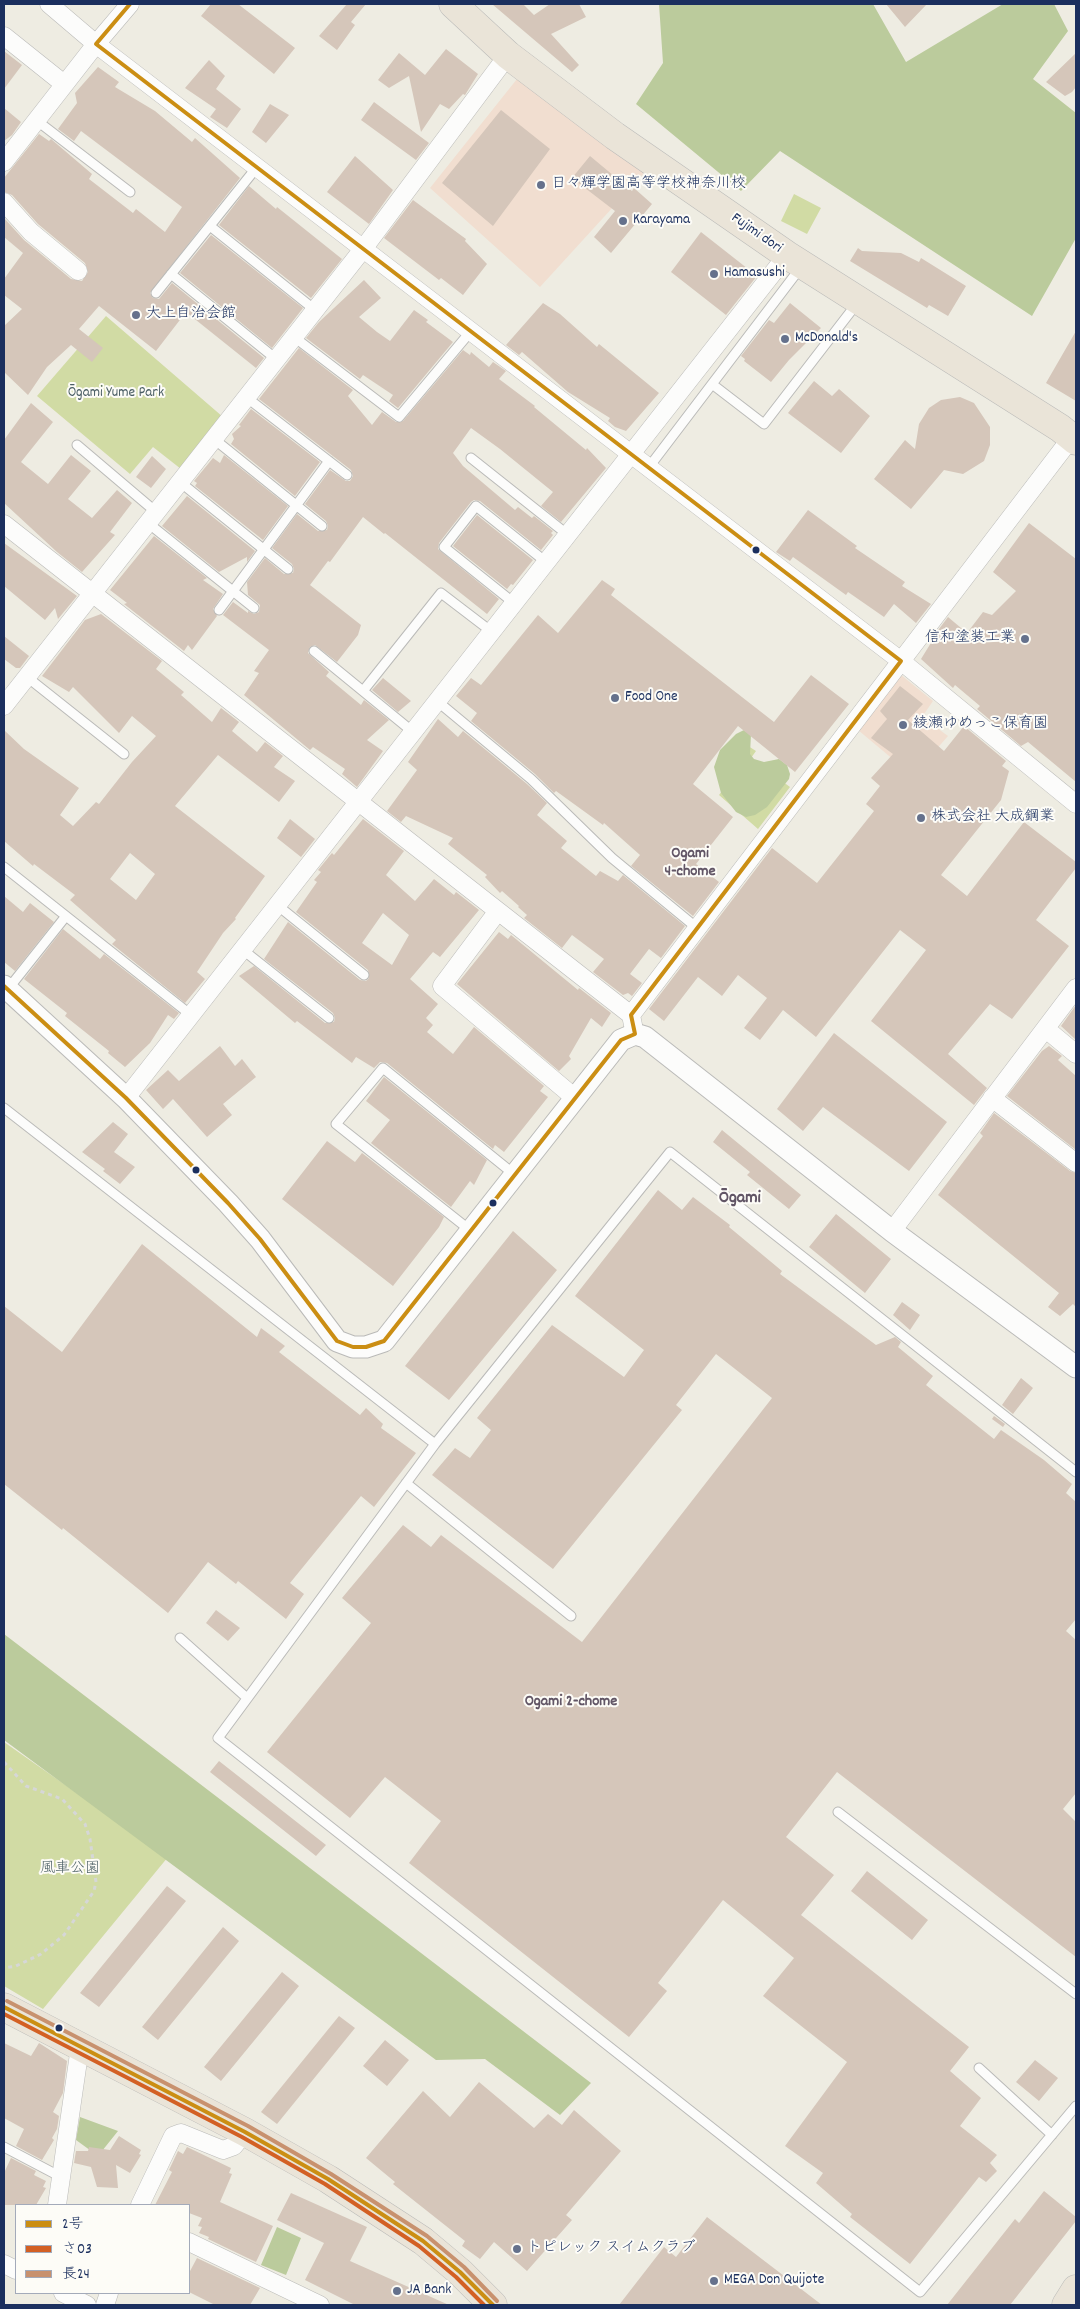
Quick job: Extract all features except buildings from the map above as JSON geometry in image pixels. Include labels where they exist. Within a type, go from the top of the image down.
[{"type":"main road","name":"Fujimi dori","points":[[453,4],[508,55],[615,136],[794,260],[1074,439]]},
{"type":"main road","points":[[4,2007],[245,2132],[328,2179],[423,2241],[460,2272],[492,2305]]},
{"type":"street","points":[[48,4],[96,44],[901,661],[1076,804]]},
{"type":"street","points":[[4,162],[64,84],[130,4]]},
{"type":"street","points":[[4,36],[64,84]]},
{"type":"street","points":[[4,706],[363,248],[508,55]]},
{"type":"street","points":[[4,202],[31,232],[78,271]]},
{"type":"street","points":[[126,1098],[631,454],[794,260]]},
{"type":"street","points":[[6,988],[126,1098],[260,1239],[337,1341],[353,1347],[366,1347],[384,1341],[621,1040],[698,928],[901,661],[1074,439]]},
{"type":"street","points":[[4,524],[498,911],[633,1024],[645,1037],[892,1231],[1076,1367]]},
{"type":"street","points":[[498,911],[442,986],[575,1098]]},
{"type":"street","points":[[892,1231],[1076,988]]},
{"type":"street","points":[[1046,1029],[1076,1054]]},
{"type":"street","points":[[992,1098],[1076,1163]]},
{"type":"street","points":[[57,2204],[80,2047]]},
{"type":"street","points":[[140,2204],[174,2136],[181,2133],[223,2150],[234,2146],[245,2132]]},
{"type":"street","points":[[190,2242],[320,2305]]},
{"type":"street","points":[[65,2294],[87,2305]]},
{"type":"lane","points":[[36,120],[130,192]]},
{"type":"lane","points":[[156,293],[257,167]]},
{"type":"lane","points":[[210,226],[315,310]]},
{"type":"lane","points":[[649,467],[712,384],[794,260]]},
{"type":"lane","points":[[172,274],[276,359]]},
{"type":"lane","points":[[712,384],[764,424],[859,301]]},
{"type":"lane","points":[[294,337],[399,417],[471,331]]},
{"type":"lane","points":[[246,397],[347,474]]},
{"type":"lane","points":[[214,439],[322,526]]},
{"type":"lane","points":[[77,445],[152,517],[254,608]]},
{"type":"lane","points":[[471,458],[568,535]]},
{"type":"lane","points":[[219,610],[329,461]]},
{"type":"lane","points":[[180,482],[288,569]]},
{"type":"lane","points":[[514,603],[444,547],[476,506],[546,562]]},
{"type":"lane","points":[[363,691],[441,593],[492,632]]},
{"type":"lane","points":[[314,651],[413,732]]},
{"type":"lane","points":[[27,677],[124,754]]},
{"type":"lane","points":[[437,701],[531,779],[612,858],[698,928]]},
{"type":"lane","points":[[4,867],[191,1015]]},
{"type":"lane","points":[[277,906],[364,975]]},
{"type":"lane","points":[[6,988],[66,916]]},
{"type":"lane","points":[[243,950],[329,1018]]},
{"type":"lane","points":[[471,1231],[336,1124],[383,1068],[516,1175]]},
{"type":"lane","points":[[4,1108],[435,1444]]},
{"type":"lane","points":[[1076,1472],[670,1152],[435,1444],[218,1738],[920,2292],[1076,2106]]},
{"type":"lane","points":[[406,1483],[571,1616]]},
{"type":"lane","points":[[180,1638],[247,1698]]},
{"type":"lane","points":[[838,1812],[1076,1994]]},
{"type":"lane","points":[[979,2068],[1052,2135]]},
{"type":"lane","points":[[4,2147],[61,2177]]},
{"type":"path","points":[[4,1762],[26,1786],[62,1799],[85,1824],[90,1839],[96,1882],[94,1891],[64,1935],[41,1954],[16,1966],[4,1968]]},
{"type":"shaded area","points":[[517,79],[646,171],[540,287],[430,188]]},
{"type":"shaded area","points":[[901,675],[933,701],[922,717],[948,736],[913,776],[858,730]]},
{"type":"green space","points":[[659,4],[873,4],[906,62],[1003,4],[1054,4],[1068,31],[1033,79],[1076,113],[1076,238],[1032,316],[780,151],[741,191],[636,104],[663,63]]},
{"type":"green space","points":[[794,194],[821,208],[807,234],[781,221]]},
{"type":"green space","name":"Ōgami Yume Park","points":[[106,316],[223,417],[181,469],[153,447],[130,474],[37,396]]},
{"type":"green space","points":[[744,730],[751,734],[750,754],[754,759],[764,762],[779,759],[787,765],[790,774],[789,779],[767,807],[755,815],[746,817],[736,812],[721,793],[714,767],[720,750],[736,734]]},
{"type":"green space","points":[[745,744],[756,751],[751,758],[790,787],[758,829],[719,795],[736,773]]},
{"type":"green space","points":[[4,1634],[591,2083],[560,2115],[485,2059],[436,2060],[4,1740]]},
{"type":"green space","name":"風車公園","points":[[4,1742],[168,1857],[43,2009],[4,1986]]},
{"type":"green space","points":[[80,2117],[118,2131],[98,2156],[76,2140]]},
{"type":"green space","points":[[277,2227],[301,2238],[286,2275],[261,2265]]},
{"type":"transit line","name":"2号","points":[[4,986],[126,1098],[228,1203],[260,1239],[337,1341],[353,1347],[366,1347],[384,1341],[621,1040],[635,1034],[631,1015],[901,661],[96,44],[130,4]]},
{"type":"transit line","name":"長24","points":[[7,2001],[248,2126],[331,2174],[427,2236],[464,2267],[497,2301]]},
{"type":"transit line","name":"2号","points":[[4,2007],[245,2132],[328,2179],[423,2241],[460,2272],[493,2305]]},
{"type":"transit line","name":"さ03","points":[[4,2014],[242,2137],[325,2184],[419,2246],[456,2277],[484,2305]]},
{"type":"place","name":"日々輝学園高等学校神奈川校","points":[[541,185]]},
{"type":"place","name":"Karayama","points":[[623,221]]},
{"type":"place","name":"Hamasushi","points":[[714,274]]},
{"type":"place","name":"大上自治会館","points":[[136,315]]},
{"type":"place","name":"McDonald's","points":[[785,339]]},
{"type":"place","name":"信和塗装工業","points":[[1025,639]]},
{"type":"place","name":"Food One","points":[[615,698]]},
{"type":"place","name":"綾瀬ゆめっこ保育園","points":[[903,725]]},
{"type":"place","name":"株式会社 大成鋼業","points":[[921,818]]},
{"type":"place","name":"トピレック スイムクラブ","points":[[517,2249]]},
{"type":"place","name":"MEGA Don Quijote","points":[[714,2281]]},
{"type":"place","name":"JA Bank","points":[[397,2291]]},
{"type":"district","name":"Ogami 4-chome","points":[[690,864]]},
{"type":"district","name":"Ōgami","points":[[740,1200]]},
{"type":"district","name":"Ogami 2-chome","points":[[571,1703]]}]
